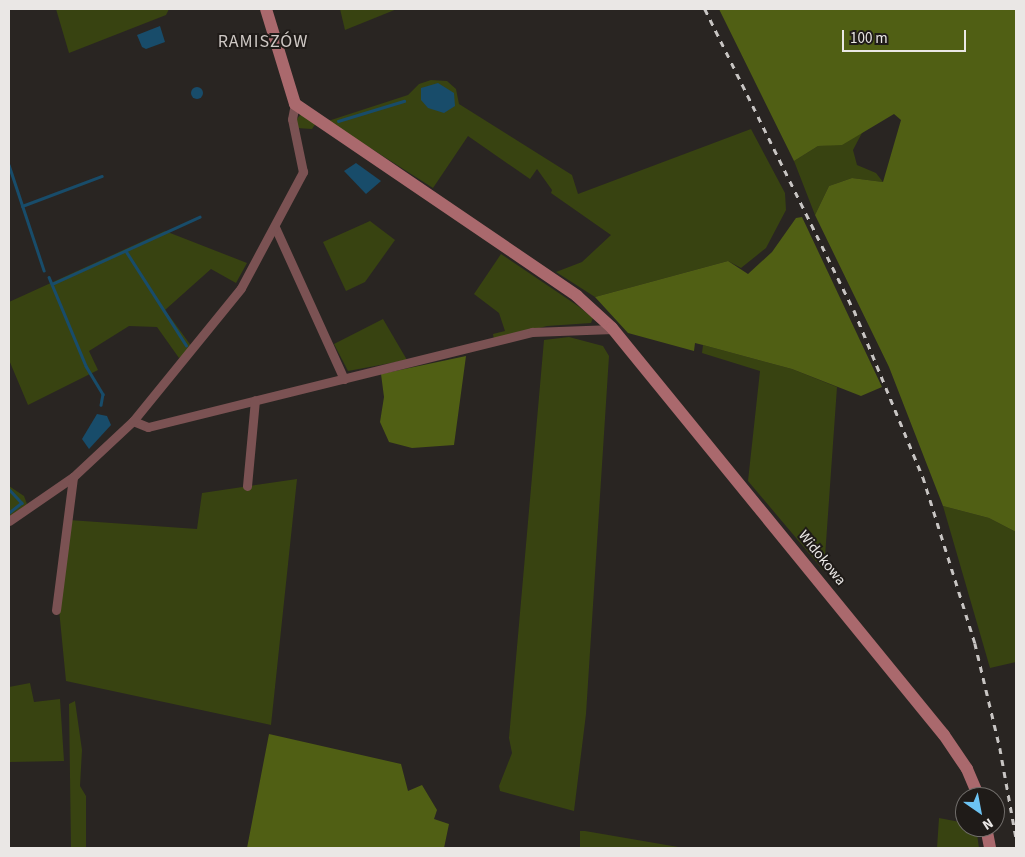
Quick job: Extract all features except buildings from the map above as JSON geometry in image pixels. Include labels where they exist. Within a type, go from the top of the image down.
[{"type":"street","points":[[9,521],[73,477],[133,421],[240,288],[275,227],[303,172],[292,119],[295,104],[266,9]]},
{"type":"street","name":"Widokowa","points":[[295,104],[577,296],[613,329],[944,735],[967,770],[975,787]]},
{"type":"street","points":[[275,227],[344,379]]},
{"type":"street","points":[[133,421],[148,427],[532,332],[613,329]]},
{"type":"street","points":[[247,486],[255,400]]},
{"type":"street","points":[[56,610],[73,477]]},
{"type":"green space","points":[[56,9],[169,9],[166,15],[69,53]]},
{"type":"green space","points":[[340,9],[397,9],[345,30]]},
{"type":"green space","points":[[719,9],[1016,9],[1016,532],[989,518],[943,506],[889,367],[815,215],[829,186],[852,178],[883,182],[901,120],[894,114],[842,145],[818,146],[794,161]]},
{"type":"green space","points":[[431,80],[447,81],[456,89],[459,104],[572,175],[578,194],[751,129],[785,193],[786,210],[766,248],[741,268],[728,261],[595,297],[556,272],[582,262],[611,235],[551,193],[552,190],[537,169],[530,179],[468,136],[433,188],[328,121],[408,95],[419,84]]},
{"type":"green space","points":[[301,114],[316,123],[312,129],[297,128],[296,120]]},
{"type":"green space","points":[[863,131],[853,150],[857,165],[876,173],[883,182],[852,178],[829,186],[815,215],[794,161],[818,146],[842,144]]},
{"type":"green space","points":[[802,217],[882,387],[861,396],[792,369],[695,343],[694,351],[628,333],[595,297],[728,261],[748,274],[772,252],[796,218]]},
{"type":"green space","points":[[370,221],[395,240],[365,282],[346,291],[323,242]]},
{"type":"green space","points":[[165,231],[247,263],[236,283],[211,269],[165,310],[192,347],[179,358],[157,327],[129,326],[89,351],[98,370],[28,405],[9,360],[9,302]]},
{"type":"green space","points":[[501,254],[578,306],[593,318],[591,323],[547,326],[494,340],[493,334],[505,331],[499,313],[474,294]]},
{"type":"green space","points":[[383,319],[407,360],[348,371],[334,344]]},
{"type":"green space","points":[[569,337],[603,346],[609,356],[586,714],[574,811],[500,791],[499,786],[512,753],[509,738],[544,340]]},
{"type":"green space","points":[[703,345],[792,369],[837,387],[824,571],[748,481],[760,371],[702,353]]},
{"type":"green space","points":[[466,356],[454,445],[412,448],[389,442],[380,422],[384,397],[381,374]]},
{"type":"green space","points":[[297,479],[271,725],[66,681],[58,599],[69,520],[197,529],[202,493]]},
{"type":"green space","points":[[9,486],[24,496],[27,504],[9,518]]},
{"type":"green space","points":[[943,506],[989,518],[1016,532],[1016,662],[990,668]]},
{"type":"green space","points":[[30,683],[34,702],[60,699],[64,761],[9,762],[9,687]]},
{"type":"green space","points":[[75,701],[82,750],[80,786],[86,796],[86,848],[71,848],[69,704]]},
{"type":"green space","points":[[269,734],[401,764],[408,791],[422,785],[437,810],[434,819],[449,824],[444,848],[247,848]]},
{"type":"green space","points":[[939,818],[955,821],[955,837],[977,837],[979,848],[937,848]]},
{"type":"green space","points":[[580,831],[585,831],[684,848],[580,848]]},
{"type":"water","points":[[160,26],[165,42],[146,49],[142,47],[137,35]]},
{"type":"water","points":[[438,83],[454,93],[455,106],[444,113],[428,108],[421,100],[421,88]]},
{"type":"water","points":[[195,87],[199,87],[203,93],[199,99],[195,99],[191,95],[191,91]]},
{"type":"water","points":[[356,163],[381,181],[366,194],[344,171]]},
{"type":"water","points":[[97,414],[107,416],[111,425],[89,449],[82,439]]},
{"type":"waterway","points":[[338,121],[404,101]]},
{"type":"waterway","points":[[9,165],[44,270]]},
{"type":"waterway","points":[[22,206],[102,176]]},
{"type":"waterway","points":[[52,284],[199,217]]},
{"type":"waterway","points":[[126,251],[186,345]]},
{"type":"waterway","points":[[49,277],[86,366],[103,394],[101,405]]},
{"type":"waterway","points":[[9,489],[22,503],[9,513]]},
{"type":"railway","points":[[705,9],[854,310],[923,477],[975,643],[1000,748],[1016,837]]},
{"type":"district","name":"RAMISZÓW","points":[[263,42]]}]
